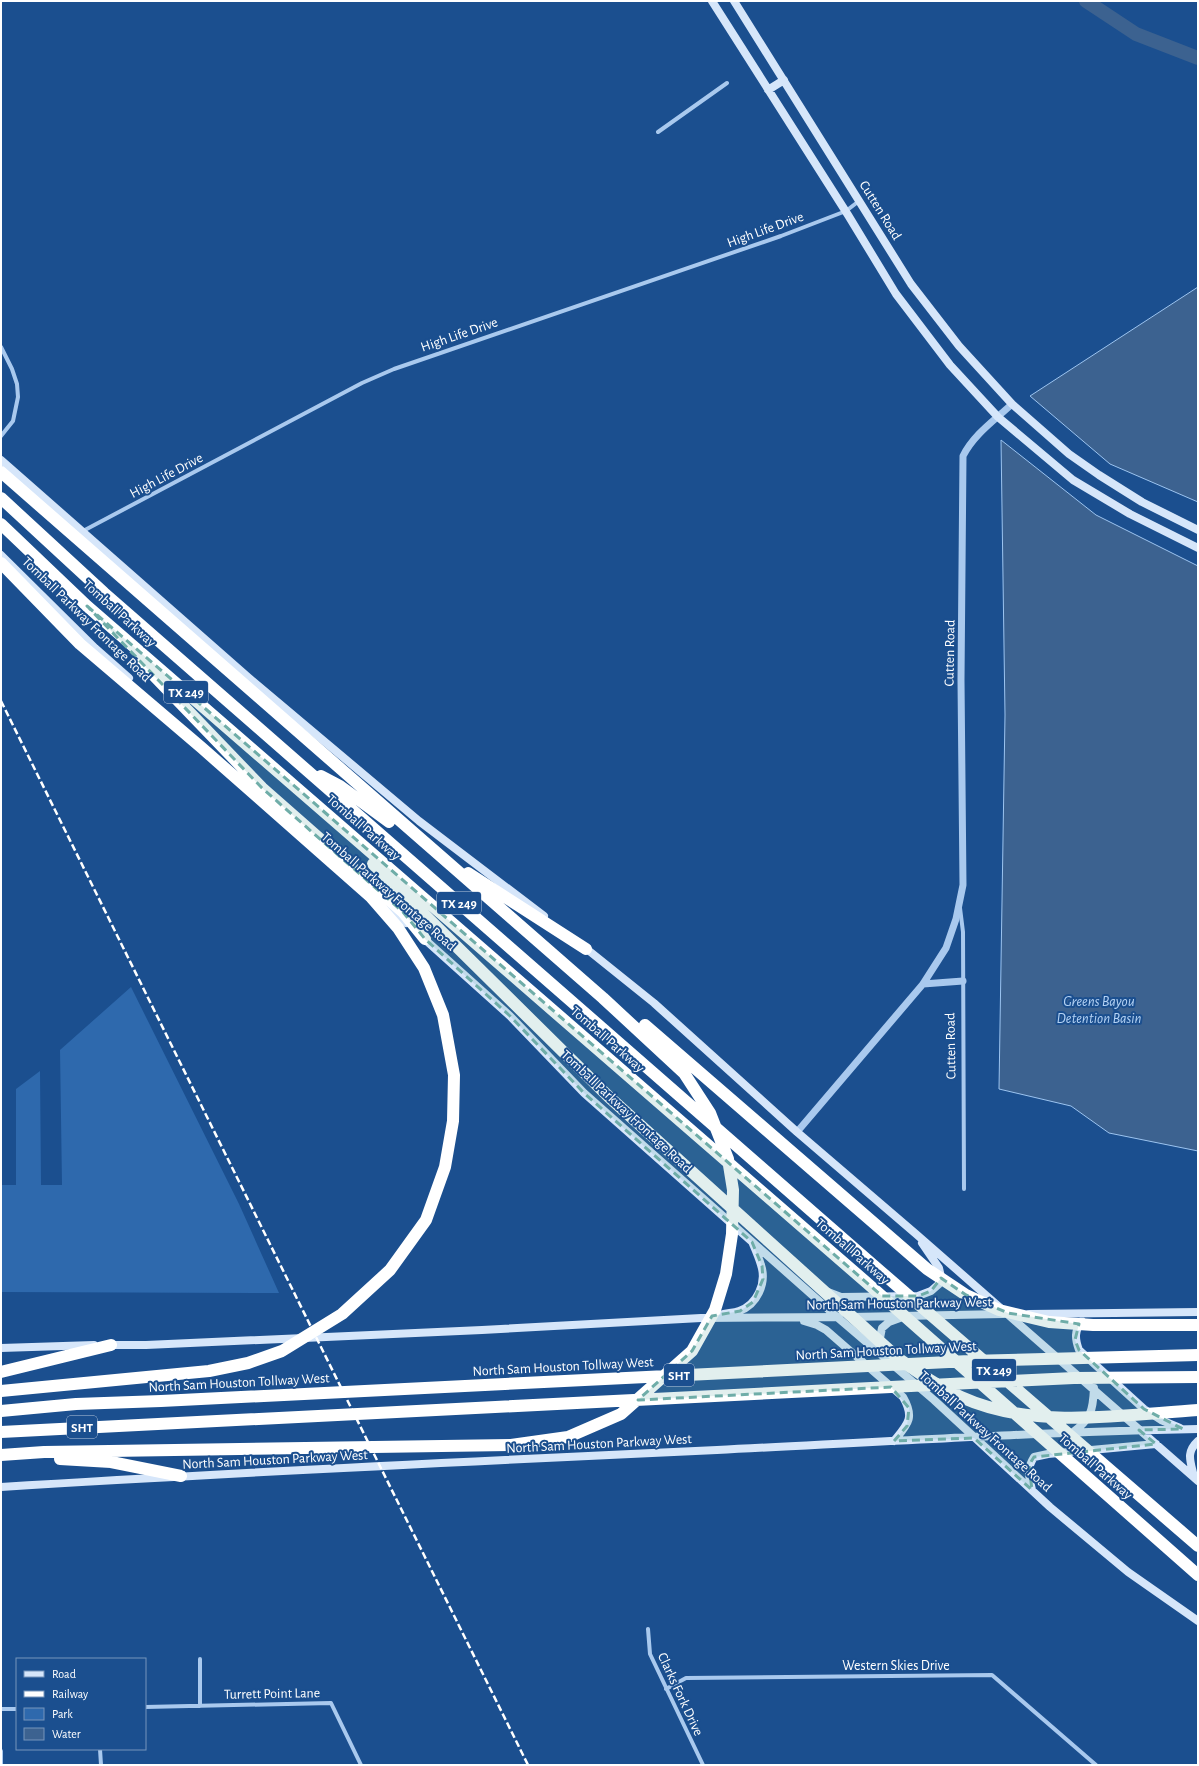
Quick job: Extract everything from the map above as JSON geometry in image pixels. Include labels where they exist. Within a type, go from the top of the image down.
[{"type":"highway","points":[[1,472],[648,1038],[684,1073],[710,1113],[728,1159],[733,1190],[732,1234],[726,1274],[715,1310],[692,1351],[621,1414],[568,1437],[511,1445],[44,1452],[1,1455]]},
{"type":"highway","name":"Tomball Parkway","points":[[1,498],[110,598],[880,1271],[1198,1546]]},
{"type":"highway","name":"Tomball Parkway","points":[[1,524],[87,606],[867,1283],[1079,1471],[1198,1574]]},
{"type":"highway","points":[[1,563],[80,644],[371,897],[398,928],[424,968],[443,1015],[454,1075],[453,1121],[445,1168],[426,1220],[390,1270],[342,1314],[282,1351],[248,1363],[209,1371],[1,1391]]},
{"type":"highway","points":[[87,606],[262,788],[403,912],[425,939]]},
{"type":"highway","points":[[301,765],[340,786],[398,829],[586,949]]},
{"type":"highway","points":[[285,778],[609,1097],[899,1359],[924,1377],[961,1397],[1001,1410],[1044,1417],[1098,1416],[1198,1410]]},
{"type":"highway","points":[[416,836],[438,849],[491,892],[927,1269],[966,1295],[999,1310],[1049,1322],[1093,1325],[1198,1325]]},
{"type":"highway","points":[[1,1372],[110,1345]]},
{"type":"highway","name":"North Sam Houston Tollway West","points":[[1,1411],[76,1404],[953,1362],[1077,1357],[1198,1355]]},
{"type":"highway","name":"SHT","points":[[1,1432],[1074,1378],[1198,1377]]},
{"type":"highway","points":[[1,1461],[44,1458],[111,1462],[181,1476]]},
{"type":"main road","points":[[712,1],[846,211],[896,294],[950,365],[998,418],[1073,480],[1130,514],[1198,548]]},
{"type":"main road","name":"Cutten Road","points":[[734,1],[913,286],[959,346],[1012,404]]},
{"type":"main road","points":[[768,90],[784,80]]},
{"type":"main road","points":[[1012,404],[1069,454],[1098,475],[1142,502],[1198,530]]},
{"type":"main road","points":[[1,460],[249,678],[419,821],[654,1003],[797,1132],[1094,1388],[1139,1430],[1196,1479]]},
{"type":"main road","name":"Tomball Parkway Frontage Road","points":[[1,555],[95,648],[425,939],[510,1016],[584,1093],[837,1317],[934,1400],[1032,1490],[1128,1572],[1198,1621]]},
{"type":"main road","points":[[786,1272],[816,1288],[841,1297],[918,1296],[931,1291],[939,1284],[941,1277],[939,1268],[916,1234]]},
{"type":"main road","points":[[701,1318],[740,1311],[753,1302],[760,1292],[763,1279],[762,1266],[752,1242]]},
{"type":"main road","name":"North Sam Houston Parkway West","points":[[1,1348],[146,1345],[482,1330],[701,1318],[797,1319],[1008,1314],[1198,1312]]},
{"type":"main road","points":[[1096,1313],[1084,1318],[1077,1326],[1075,1340],[1079,1350],[1144,1409],[1161,1420],[1183,1429]]},
{"type":"main road","points":[[888,1360],[880,1345],[882,1328],[889,1322],[908,1316]]},
{"type":"main road","points":[[797,1319],[817,1325],[826,1330],[903,1397],[909,1408],[910,1417],[907,1426],[894,1441]]},
{"type":"main road","points":[[1071,1433],[1087,1421],[1093,1402],[1094,1388]]},
{"type":"main road","name":"North Sam Houston Parkway West","points":[[1,1487],[181,1476],[894,1441],[1139,1430],[1198,1429]]},
{"type":"main road","points":[[1196,1479],[1190,1459],[1190,1451],[1198,1441]]},
{"type":"main road","points":[[1032,1490],[1028,1474],[1029,1465],[1034,1457],[1048,1454],[1156,1444]]},
{"type":"street","points":[[658,132],[727,83]]},
{"type":"street","name":"High Life Drive","points":[[83,531],[362,383],[394,369],[678,270],[736,252],[846,211],[860,201]]},
{"type":"street","points":[[1,347],[12,369],[17,384],[18,398],[13,421],[1,436]]},
{"type":"street","name":"Cutten Road","points":[[797,1132],[923,984],[946,948],[956,919],[963,885],[961,680],[963,456],[968,446],[978,434],[998,418],[1012,404]]},
{"type":"street","name":"Cutten Road","points":[[959,902],[963,932],[964,1189]]},
{"type":"street","points":[[923,984],[963,981]]},
{"type":"street","name":"Clarks Fork Drive","points":[[648,1629],[650,1654],[702,1765]]},
{"type":"street","points":[[200,1659],[200,1706]]},
{"type":"street","name":"Western Skies Drive","points":[[666,1688],[686,1678],[992,1675],[1096,1765]]},
{"type":"street","name":"Turrett Point Lane","points":[[146,1707],[331,1703],[361,1765]]},
{"type":"street","points":[[1,1709],[16,1709]]},
{"type":"street","points":[[100,1750],[101,1765]]},
{"type":"street","points":[[1,1751],[1,1765]]},
{"type":"highlighted area","points":[[87,606],[882,1296],[918,1296],[931,1291],[941,1278],[966,1295],[1008,1313],[1079,1324],[1075,1340],[1079,1350],[1144,1409],[1183,1429],[1139,1430],[1156,1444],[1034,1457],[1029,1465],[1032,1490],[974,1438],[894,1441],[907,1426],[909,1408],[891,1387],[638,1400],[692,1351],[712,1316],[740,1311],[753,1302],[763,1279],[762,1266],[752,1242],[584,1093],[510,1016],[425,939],[403,912],[262,788]]},
{"type":"green space","points":[[131,987],[239,1204],[279,1293],[1,1292],[1,1185],[16,1185],[16,1089],[40,1071],[41,1185],[62,1185],[60,1050]]},
{"type":"water","points":[[1198,287],[1198,502],[1110,464],[1030,396]]},
{"type":"water","name":"Greens Bayou Detention Basin","points":[[1001,440],[1096,515],[1198,566],[1198,1151],[1109,1133],[1071,1106],[999,1089],[1005,715]]},
{"type":"waterway","points":[[1086,1],[1136,34],[1198,58]]},
{"type":"railway","points":[[1,701],[528,1765]]}]
